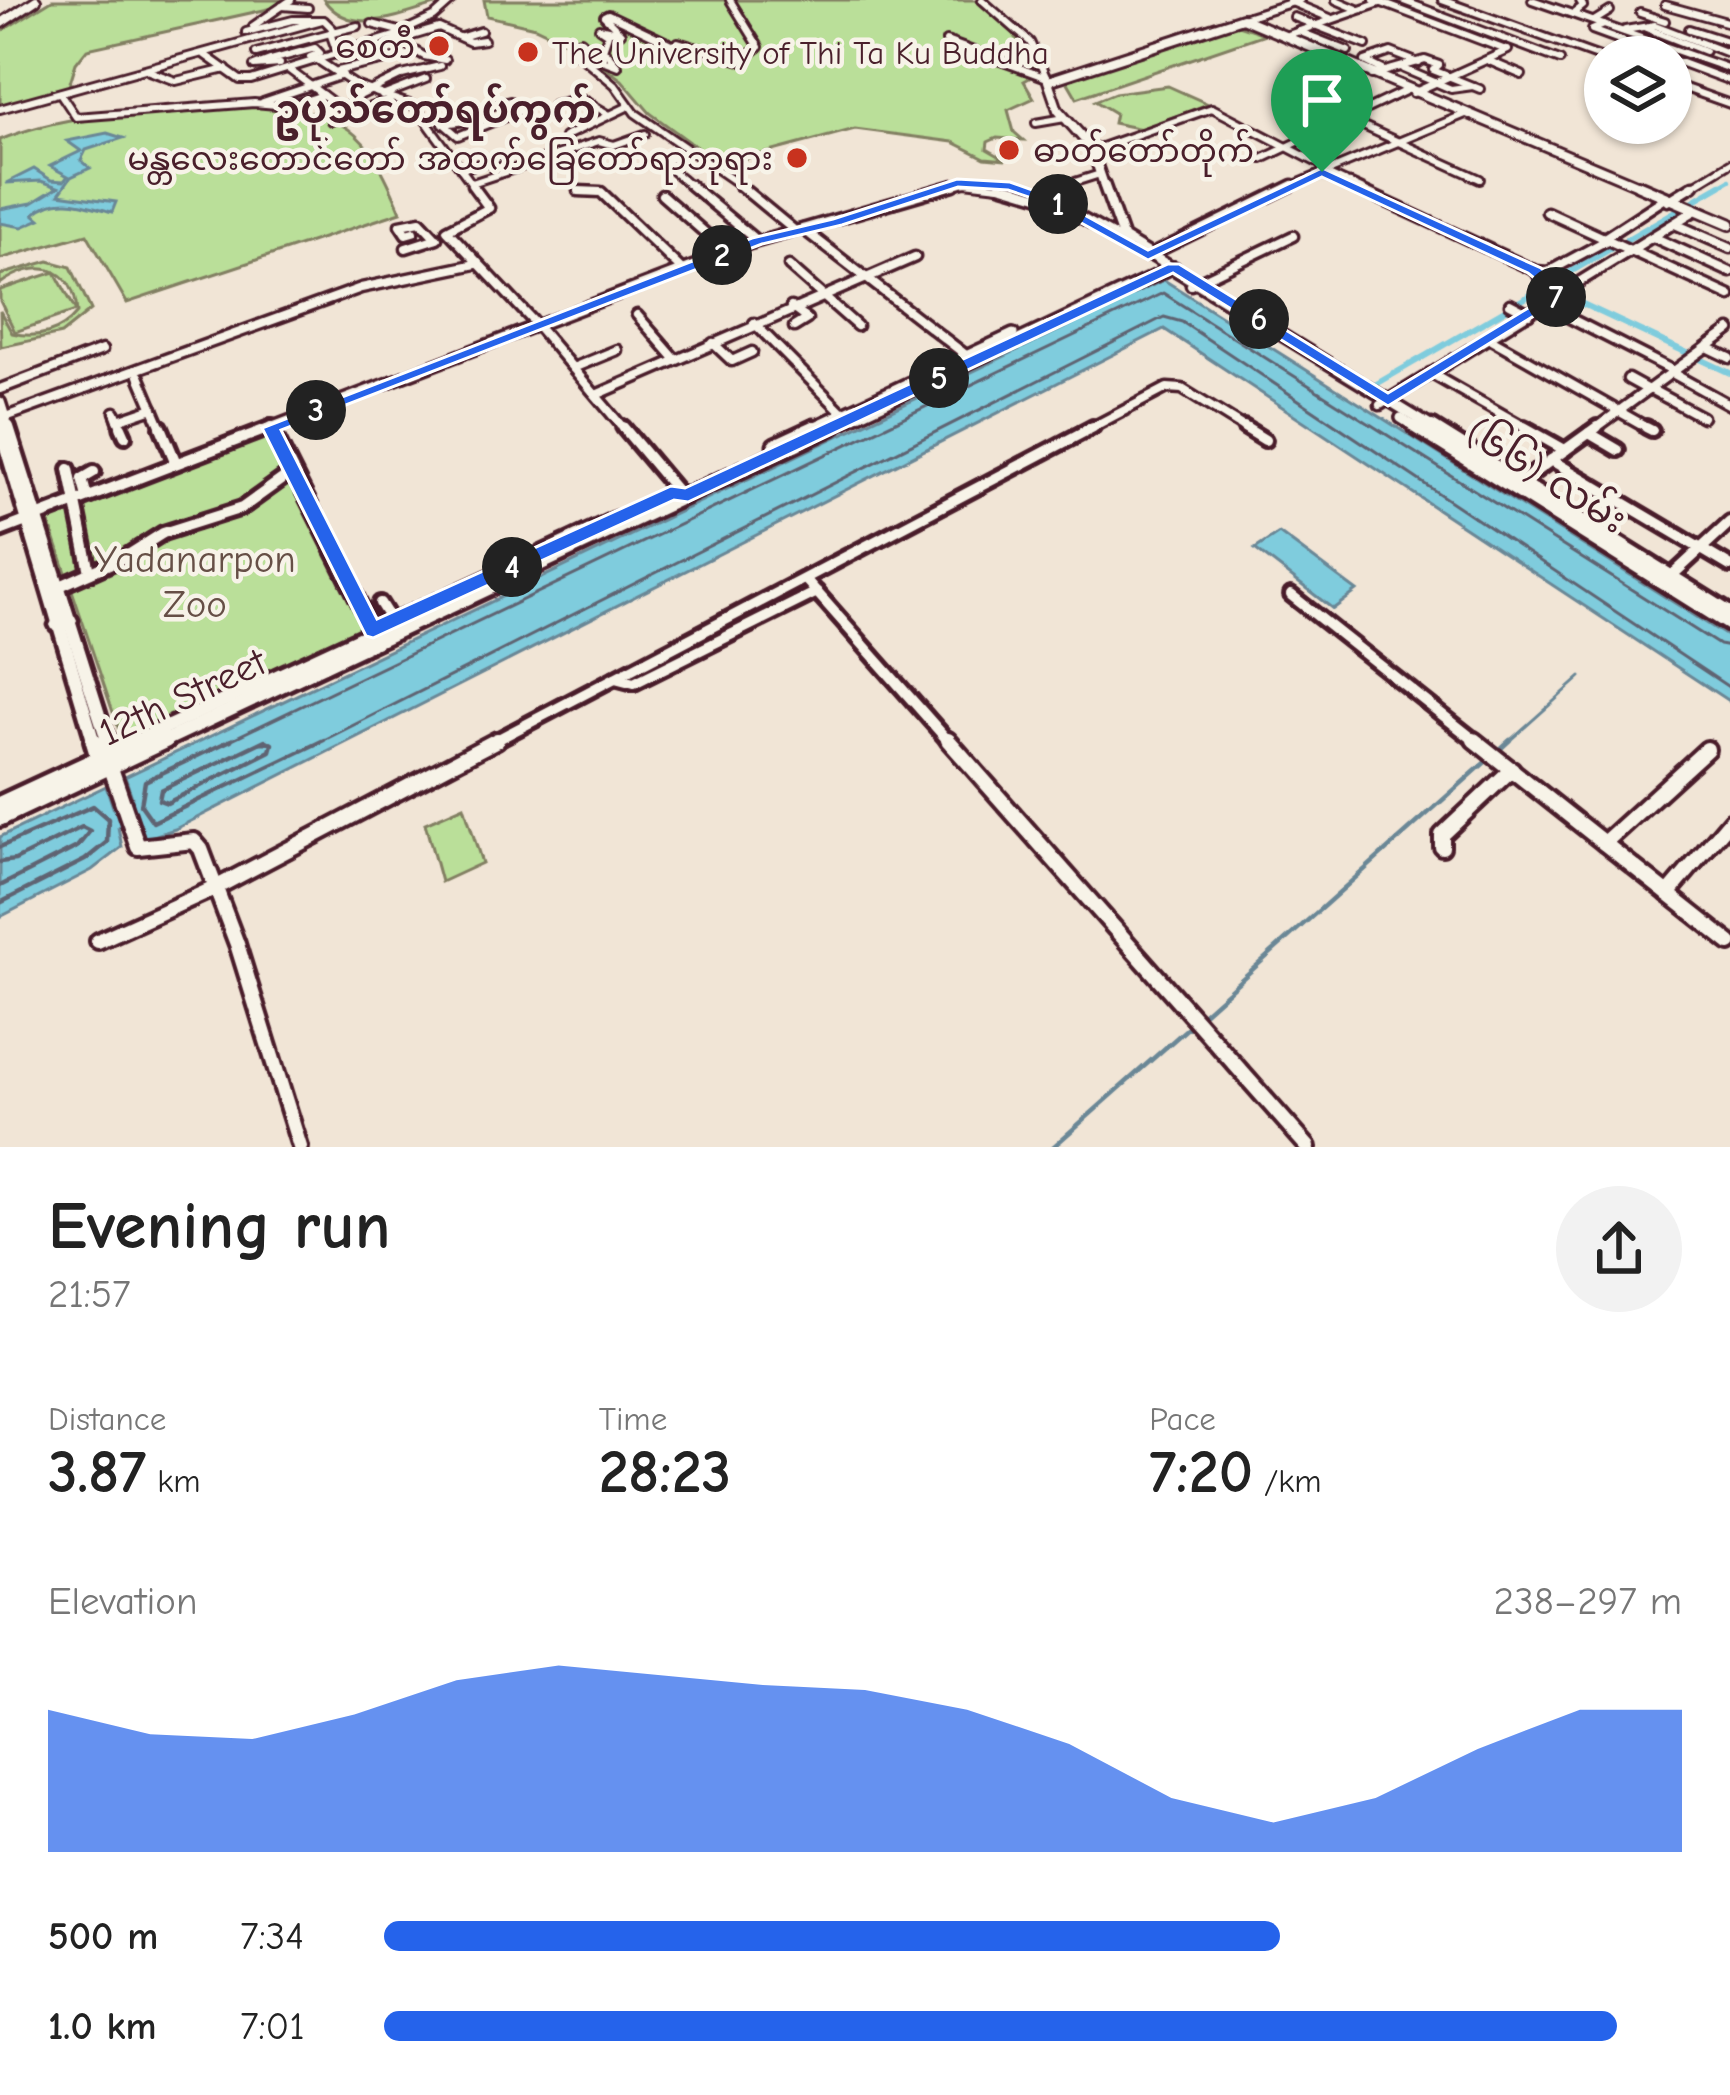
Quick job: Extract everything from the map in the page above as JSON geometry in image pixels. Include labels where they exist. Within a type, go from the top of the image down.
[{"type":"main road","points":[[0,22],[33,0]]},
{"type":"main road","points":[[1128,244],[1115,225],[1093,150],[1065,118],[1048,81],[1240,19],[1730,225]]},
{"type":"main road","points":[[1269,31],[1333,58]]},
{"type":"main road","name":"(၆၆) လမ်း","points":[[1128,244],[1667,580],[1730,625]]},
{"type":"main road","name":"12th Street","points":[[0,818],[970,358],[1160,263]]},
{"type":"main road","name":"12th Street","points":[[680,494],[843,413],[970,358]]},
{"type":"main road","points":[[0,402],[3,425],[109,766]]},
{"type":"main road","name":"12th Street","points":[[0,804],[109,766],[373,630],[526,565]]},
{"type":"main road","name":"(၆၆) လမ်း","points":[[1667,580],[1730,613]]},
{"type":"street","points":[[239,43],[245,32],[291,0]]},
{"type":"street","points":[[193,56],[212,56],[244,81],[287,66],[320,53],[315,48],[270,60],[254,66],[259,69],[287,66],[319,61],[399,34],[430,19],[453,0]]},
{"type":"street","points":[[730,0],[759,50],[736,62],[678,41],[692,51],[688,52],[608,14],[604,16],[621,33],[599,28],[608,34],[603,49],[620,65],[602,60],[581,40],[572,42],[629,106],[970,358]]},
{"type":"street","points":[[982,0],[1030,42],[1048,81]]},
{"type":"street","points":[[1336,0],[1357,9]]},
{"type":"street","points":[[1401,0],[1559,60]]},
{"type":"street","points":[[1442,0],[1584,51]]},
{"type":"street","points":[[1517,0],[1546,2]]},
{"type":"street","points":[[1532,0],[1726,68]]},
{"type":"street","points":[[1622,30],[1656,21],[1674,0]]},
{"type":"street","points":[[1240,19],[1294,1],[1330,18]]},
{"type":"street","points":[[1285,36],[1381,1],[1506,50]]},
{"type":"street","points":[[1573,14],[1583,6],[1580,1]]},
{"type":"street","points":[[282,6],[308,8]]},
{"type":"street","points":[[1594,21],[1610,11]]},
{"type":"street","points":[[1664,12],[1730,23]]},
{"type":"street","points":[[1664,12],[1708,48]]},
{"type":"street","points":[[1640,13],[1696,37],[1730,42]]},
{"type":"street","points":[[1294,16],[1366,45]]},
{"type":"street","points":[[247,18],[258,22]]},
{"type":"street","points":[[245,32],[293,20],[322,20]]},
{"type":"street","points":[[322,20],[338,55]]},
{"type":"street","points":[[0,109],[322,20]]},
{"type":"street","points":[[351,100],[402,75],[442,63],[424,56],[399,34],[372,24]]},
{"type":"street","points":[[1604,25],[1592,30],[1608,36]]},
{"type":"street","points":[[256,53],[358,26]]},
{"type":"street","points":[[1643,27],[1730,54]]},
{"type":"street","points":[[399,34],[439,28],[470,42],[483,36]]},
{"type":"street","points":[[1298,31],[1348,51]]},
{"type":"street","points":[[1262,159],[1537,34]]},
{"type":"street","points":[[946,41],[1048,81]]},
{"type":"street","points":[[239,43],[287,66],[350,115]]},
{"type":"street","points":[[1419,63],[1390,52],[1365,61],[1377,73],[1404,69],[1427,60],[1438,64],[1432,69],[1476,84]]},
{"type":"street","points":[[260,103],[340,73],[412,54]]},
{"type":"street","points":[[952,54],[1048,81]]},
{"type":"street","points":[[1486,60],[1522,75]]},
{"type":"street","points":[[319,61],[371,92],[415,106],[488,211],[445,227],[680,494]]},
{"type":"street","points":[[1692,67],[1730,81]]},
{"type":"street","points":[[1709,73],[1726,68]]},
{"type":"street","points":[[149,71],[172,83],[226,69]]},
{"type":"street","points":[[1404,69],[1459,91],[1476,84]]},
{"type":"street","points":[[1460,71],[1476,84]]},
{"type":"street","points":[[331,121],[426,79]]},
{"type":"street","points":[[1692,90],[1730,104]]},
{"type":"street","points":[[60,94],[74,117],[260,103],[288,106],[323,95]]},
{"type":"street","points":[[554,104],[581,98],[608,114]]},
{"type":"street","points":[[486,107],[510,101],[520,109]]},
{"type":"street","points":[[563,137],[629,106]]},
{"type":"street","points":[[1093,150],[1212,108],[1289,146],[1326,171],[1536,271],[1548,272],[1609,240],[1730,163]]},
{"type":"street","points":[[444,124],[458,136],[519,114],[520,109]]},
{"type":"street","points":[[502,114],[520,109]]},
{"type":"street","name":"12th Street","points":[[1160,263],[1326,171],[1467,114]]},
{"type":"street","points":[[1036,123],[1065,118]]},
{"type":"street","points":[[428,126],[474,119]]},
{"type":"street","points":[[1348,119],[1480,179]]},
{"type":"street","points":[[584,133],[620,158]]},
{"type":"street","points":[[472,183],[640,134]]},
{"type":"street","points":[[688,150],[663,164],[757,241]]},
{"type":"street","points":[[460,169],[496,159]]},
{"type":"street","points":[[1035,195],[1100,174]]},
{"type":"street","points":[[0,531],[757,241],[961,182],[1010,186],[1055,202],[1128,244]]},
{"type":"street","points":[[578,191],[603,194],[682,270]]},
{"type":"street","points":[[1055,202],[1059,191]]},
{"type":"street","points":[[662,196],[728,253]]},
{"type":"street","points":[[1384,403],[1489,338],[1518,308],[1544,305],[1692,210]]},
{"type":"street","points":[[1547,212],[1730,296]]},
{"type":"street","points":[[412,232],[406,234],[400,226],[420,220],[436,238]]},
{"type":"street","points":[[1675,224],[1730,248]]},
{"type":"street","points":[[406,248],[450,233]]},
{"type":"street","points":[[1195,283],[1293,236]]},
{"type":"street","points":[[1653,237],[1730,272]]},
{"type":"street","points":[[596,395],[863,275],[915,257]]},
{"type":"street","points":[[3,425],[361,288],[476,264]]},
{"type":"street","points":[[789,266],[857,326]]},
{"type":"street","points":[[1536,271],[1560,293]]},
{"type":"street","points":[[1544,305],[1725,402],[1730,391]]},
{"type":"street","points":[[791,307],[807,320],[794,327]]},
{"type":"street","points":[[637,315],[676,360]]},
{"type":"street","points":[[754,323],[843,413]]},
{"type":"street","points":[[1516,485],[1729,332]]},
{"type":"street","points":[[1489,338],[1652,430]]},
{"type":"street","points":[[1717,340],[1730,346]]},
{"type":"street","points":[[712,343],[733,361],[752,352]]},
{"type":"street","points":[[0,389],[102,350]]},
{"type":"street","points":[[573,368],[617,350]]},
{"type":"street","points":[[1698,353],[1730,358]]},
{"type":"street","points":[[1430,373],[1565,450]]},
{"type":"street","points":[[139,376],[176,463]]},
{"type":"street","points":[[1628,379],[1702,416]]},
{"type":"street","points":[[696,644],[806,580],[1167,388],[1183,388],[1265,440]]},
{"type":"street","points":[[125,436],[117,416],[153,408]]},
{"type":"street","points":[[271,428],[373,630]]},
{"type":"street","points":[[1588,433],[1618,450]]},
{"type":"street","points":[[1551,460],[1730,566]]},
{"type":"street","points":[[69,469],[82,499]]},
{"type":"street","points":[[90,572],[82,479],[94,472]]},
{"type":"street","points":[[54,588],[164,533],[242,508],[292,472]]},
{"type":"street","points":[[1667,580],[1730,522]]},
{"type":"street","points":[[806,580],[1308,1147]]},
{"type":"street","points":[[98,941],[217,887],[615,677],[817,592]]},
{"type":"street","points":[[1291,595],[1730,943]]},
{"type":"street","points":[[380,603],[392,622]]},
{"type":"street","points":[[1604,843],[1707,748]]},
{"type":"street","points":[[109,766],[136,845],[152,849],[196,843],[217,887],[300,1147]]},
{"type":"street","points":[[1442,847],[1442,835],[1511,769]]},
{"type":"street","points":[[1668,894],[1730,821]]},
{"type":"green space","points":[[52,0],[283,0],[273,8],[87,49],[76,63],[68,89],[0,106],[0,32]]},
{"type":"green space","points":[[324,0],[454,0],[368,21],[337,13]]},
{"type":"green space","points":[[484,0],[975,0],[1014,34],[1037,74],[1024,81],[1034,98],[1008,110],[1014,132],[1023,140],[988,142],[987,149],[1006,160],[985,158],[953,142],[855,129],[721,165],[650,113],[622,80],[577,47],[535,27],[487,16]]},
{"type":"green space","points":[[1235,24],[1265,34],[1077,98],[1066,79]]},
{"type":"green space","points":[[1168,86],[1208,104],[1142,129],[1113,123],[1115,113],[1095,101],[1115,93]]},
{"type":"green space","points":[[254,103],[311,112],[349,129],[376,161],[401,212],[127,303],[87,234],[0,259],[0,140],[93,116]]},
{"type":"green space","points":[[49,261],[71,267],[91,310],[61,334],[1,347],[0,311],[12,333],[30,335],[56,330],[77,313],[69,284],[51,270],[27,271],[0,284],[0,275]]},
{"type":"green space","points":[[55,272],[76,311],[15,332],[0,301],[0,290]]},
{"type":"green space","name":"Yadanarpon Zoo","points":[[268,430],[366,627],[122,739],[47,516]]},
{"type":"green space","points":[[464,806],[482,863],[441,882],[425,823]]},
{"type":"water","points":[[107,133],[123,138],[86,150],[81,160],[90,168],[71,177],[59,194],[116,202],[112,212],[61,202],[43,208],[34,214],[40,219],[22,227],[0,223],[0,209],[32,203],[58,187],[41,181],[6,183],[34,169],[51,180],[64,181],[68,176],[50,166],[81,151],[67,141]]},
{"type":"water","points":[[1164,280],[1730,638],[1730,702],[1164,329],[175,829],[144,839],[137,818],[118,827],[122,847],[92,870],[0,917],[0,837],[106,786],[113,807],[132,797],[125,777]]},
{"type":"water","points":[[1279,533],[1357,591],[1333,609],[1255,549]]},
{"type":"waterway","points":[[1716,188],[1730,180]]},
{"type":"waterway","points":[[1373,386],[1721,185]]},
{"type":"waterway","points":[[1557,292],[1730,373]]},
{"type":"waterway","points":[[1507,743],[1581,677]]},
{"type":"waterway","points":[[1498,751],[1510,740]]},
{"type":"waterway","points":[[1198,1018],[1491,757]]},
{"type":"waterway","points":[[1053,1147],[1191,1025]]},
{"type":"place","name":"စေတီ","points":[[439,46]]},
{"type":"place","name":"The University of Thi Ta Ku Buddha","points":[[528,52]]},
{"type":"place","name":"ဓာတ်တော်တိုက်","points":[[1009,150]]},
{"type":"place","name":"မန္တ‌လေးတောင်တော် အထက်ခြေတော်ရာဘုရား‌","points":[[797,158]]},
{"type":"district","name":"ဥပုသ်တော်ရပ်ကွက်","points":[[435,109]]},
{"type":"route","points":[[1322,172],[1536,271],[1536,276],[1564,293],[1388,400],[1174,267],[682,497],[677,491],[373,630],[271,428],[757,241],[837,222],[957,183],[1010,186],[1055,202],[1148,256],[1322,172]]}]
